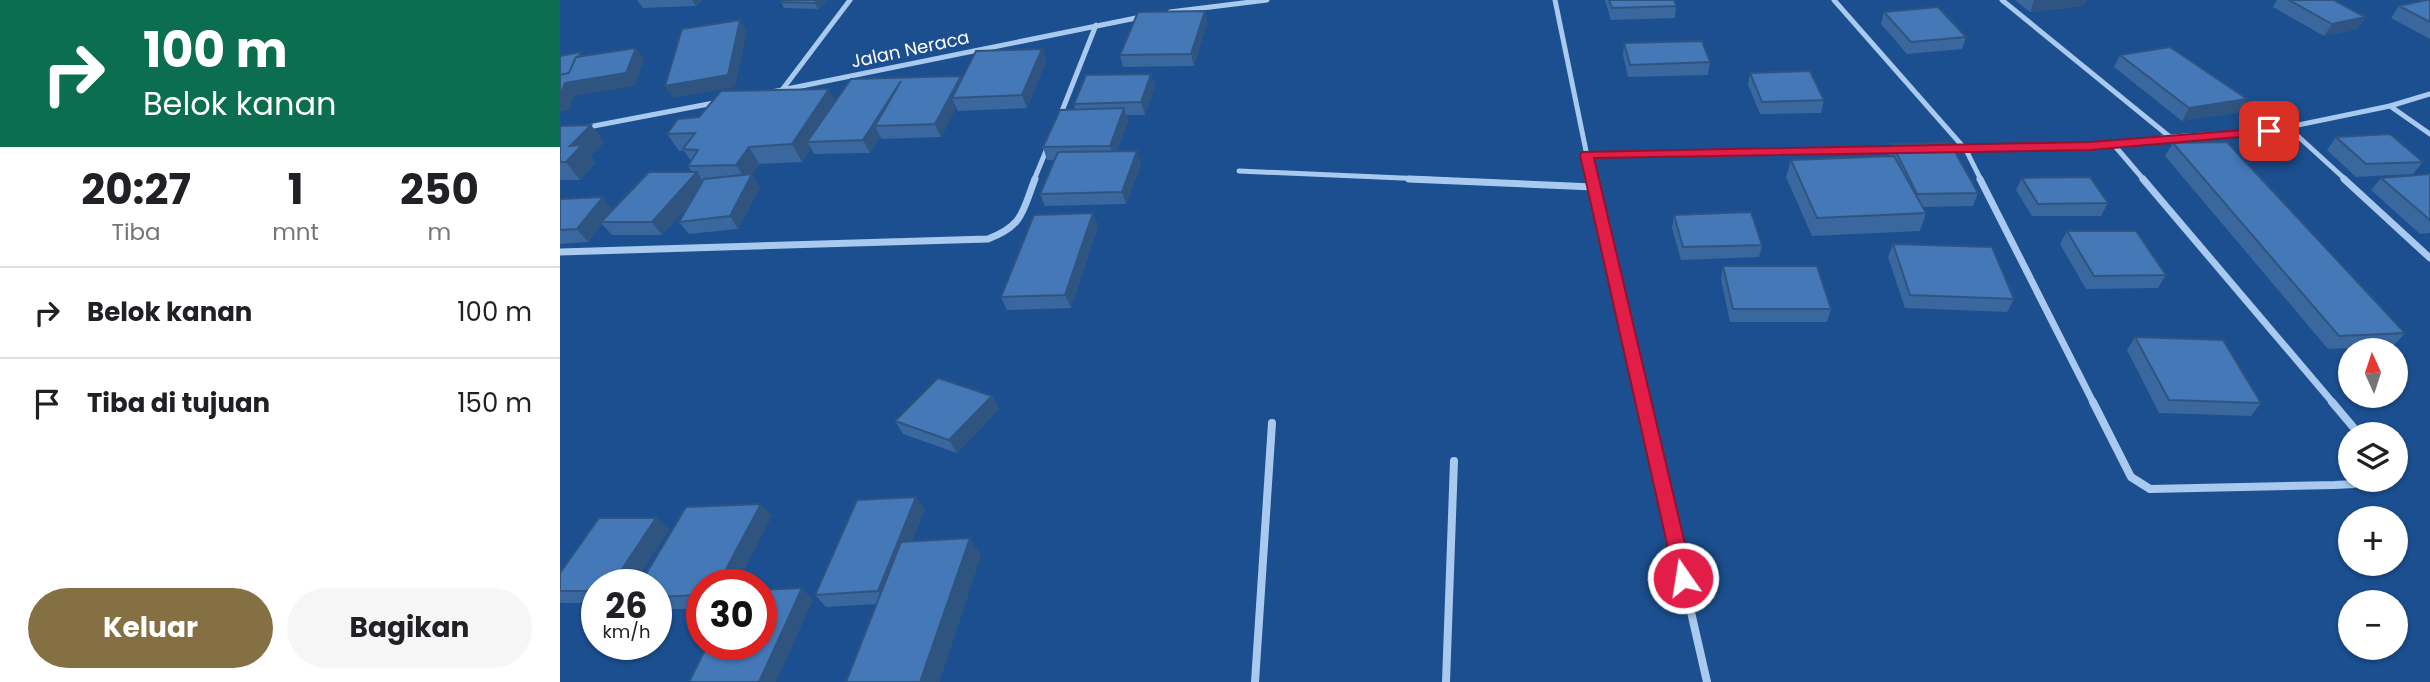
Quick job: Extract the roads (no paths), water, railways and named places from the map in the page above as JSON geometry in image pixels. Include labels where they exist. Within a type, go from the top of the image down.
[{"type":"street","points":[[782,90],[850,0]]},
{"type":"street","points":[[1161,14],[1267,0]]},
{"type":"street","points":[[1555,0],[1593,187],[1707,682]]},
{"type":"street","points":[[1834,0],[1966,150],[2124,468],[2137,482],[2150,489],[2338,485]]},
{"type":"street","points":[[2002,0],[2170,138]]},
{"type":"street","name":"Jalan Neraca","points":[[769,92],[1148,16]]},
{"type":"street","points":[[1056,124],[1096,25]]},
{"type":"street","points":[[1939,150],[2115,145],[2290,129],[2430,94]]},
{"type":"street","points":[[573,130],[730,100]]},
{"type":"street","points":[[2389,106],[2430,134]]},
{"type":"street","points":[[2290,129],[2430,258]]},
{"type":"street","points":[[560,252],[988,239],[1009,231],[1017,223],[1051,136]]},
{"type":"street","points":[[2115,145],[2349,422]]},
{"type":"street","points":[[1586,155],[1912,151]]},
{"type":"street","points":[[1239,171],[1593,187]]},
{"type":"street","points":[[1255,682],[1272,423]]},
{"type":"street","points":[[1446,682],[1454,461]]}]
